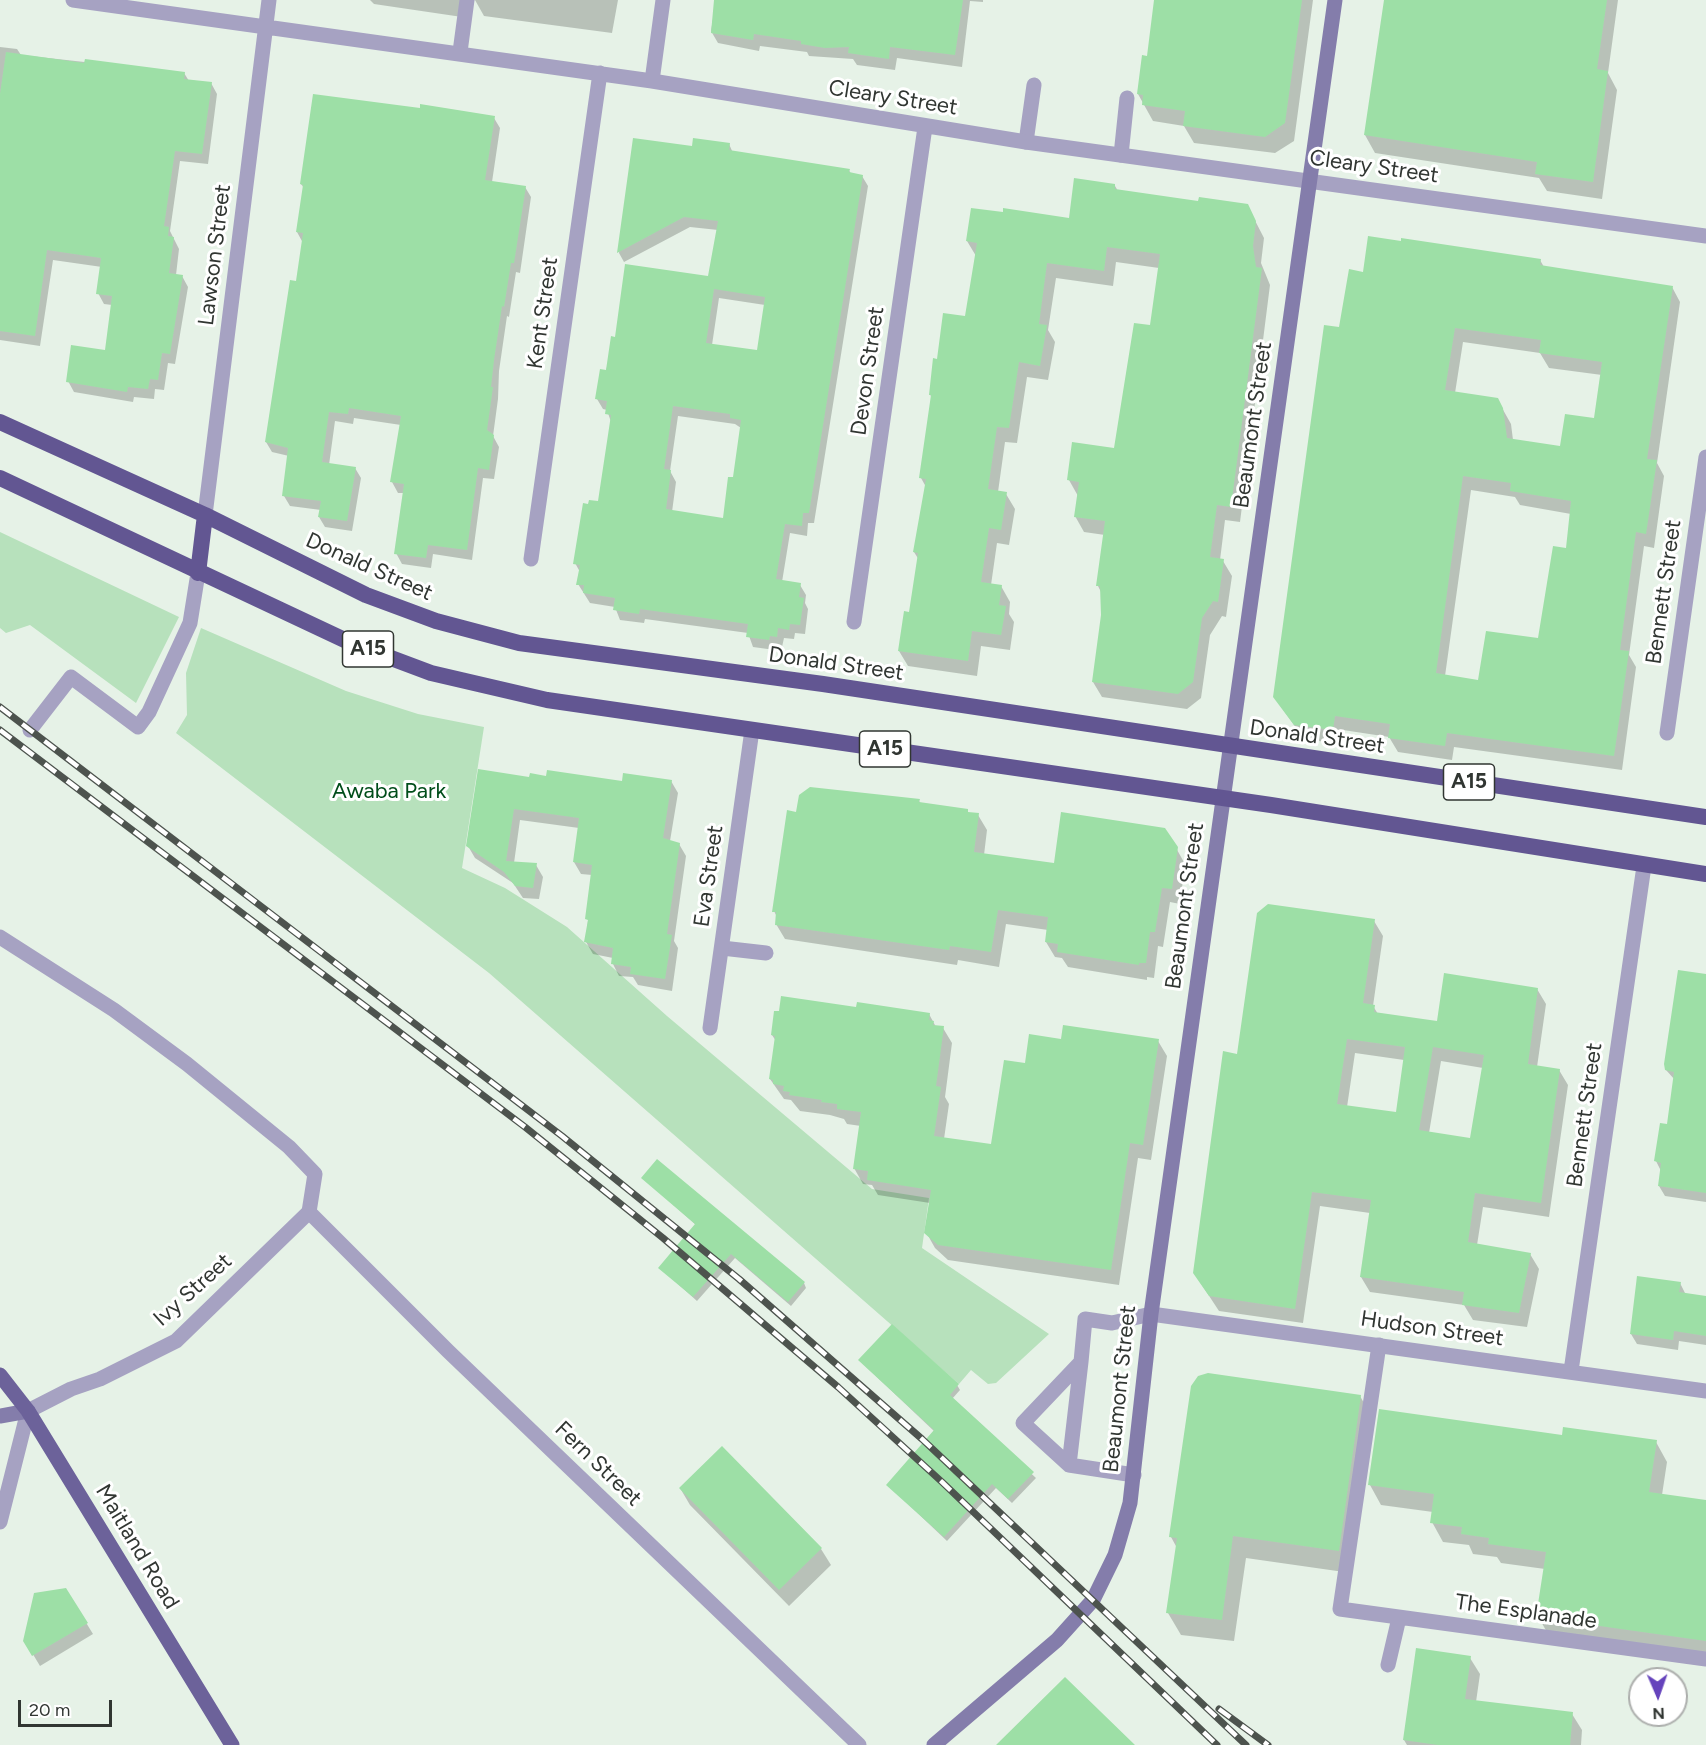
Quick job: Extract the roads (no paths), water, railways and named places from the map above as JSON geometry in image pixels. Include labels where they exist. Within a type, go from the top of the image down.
[{"type":"highway","name":"Donald Street","points":[[0,422],[205,515],[366,595],[436,621],[519,643],[823,684],[1706,817]]},
{"type":"highway","name":"A15","points":[[0,478],[351,643],[431,672],[548,700],[1223,798],[1706,874]]},
{"type":"highway","points":[[198,573],[205,515]]},
{"type":"main road","name":"Beaumont Street","points":[[934,1745],[1057,1640],[1093,1600],[1115,1555],[1134,1475],[1151,1314],[1335,0]]},
{"type":"main road","name":"Maitland Road","points":[[0,1375],[28,1411],[232,1745]]},
{"type":"main road","points":[[0,1416],[28,1411]]},
{"type":"street","name":"Cleary Street","points":[[74,0],[460,52],[1026,142],[1706,236]]},
{"type":"street","name":"Lawson Street","points":[[205,515],[269,0]]},
{"type":"street","points":[[460,52],[467,0]]},
{"type":"street","points":[[652,81],[663,0]]},
{"type":"street","name":"Kent Street","points":[[531,559],[600,73]]},
{"type":"street","points":[[1026,142],[1034,85]]},
{"type":"street","points":[[1121,155],[1127,98]]},
{"type":"street","name":"Devon Street","points":[[854,622],[925,127]]},
{"type":"street","name":"Bennett Street","points":[[1667,733],[1706,457]]},
{"type":"street","points":[[30,730],[71,677],[138,727],[149,712],[190,623],[198,573]]},
{"type":"street","name":"Eva Street","points":[[710,1028],[752,730]]},
{"type":"street","name":"Bennett Street","points":[[1571,1371],[1644,866]]},
{"type":"street","points":[[0,937],[114,1010],[187,1064],[289,1147],[315,1174],[309,1212]]},
{"type":"street","points":[[722,948],[766,953]]},
{"type":"street","name":"Ivy Street","points":[[28,1411],[71,1389],[100,1379],[176,1341],[309,1212]]},
{"type":"street","name":"Fern Street","points":[[309,1212],[448,1352],[859,1745]]},
{"type":"street","points":[[1069,1465],[1085,1319],[1112,1323],[1151,1314]]},
{"type":"street","name":"Hudson Street","points":[[1151,1314],[1706,1391]]},
{"type":"street","name":"The Esplanade","points":[[1379,1345],[1340,1609],[1706,1659]]},
{"type":"street","points":[[1081,1362],[1023,1423],[1069,1465],[1134,1475]]},
{"type":"street","points":[[0,1522],[28,1411]]},
{"type":"street","points":[[1388,1665],[1398,1618]]},
{"type":"railway","points":[[0,707],[562,1136],[739,1279],[922,1439],[1246,1745]]},
{"type":"railway","points":[[0,730],[525,1127],[663,1238],[838,1387],[942,1482],[1217,1745]]},
{"type":"railway","points":[[1219,1709],[1268,1745]]},
{"type":"park label","name":"Awaba Park","points":[[389,792]]}]
